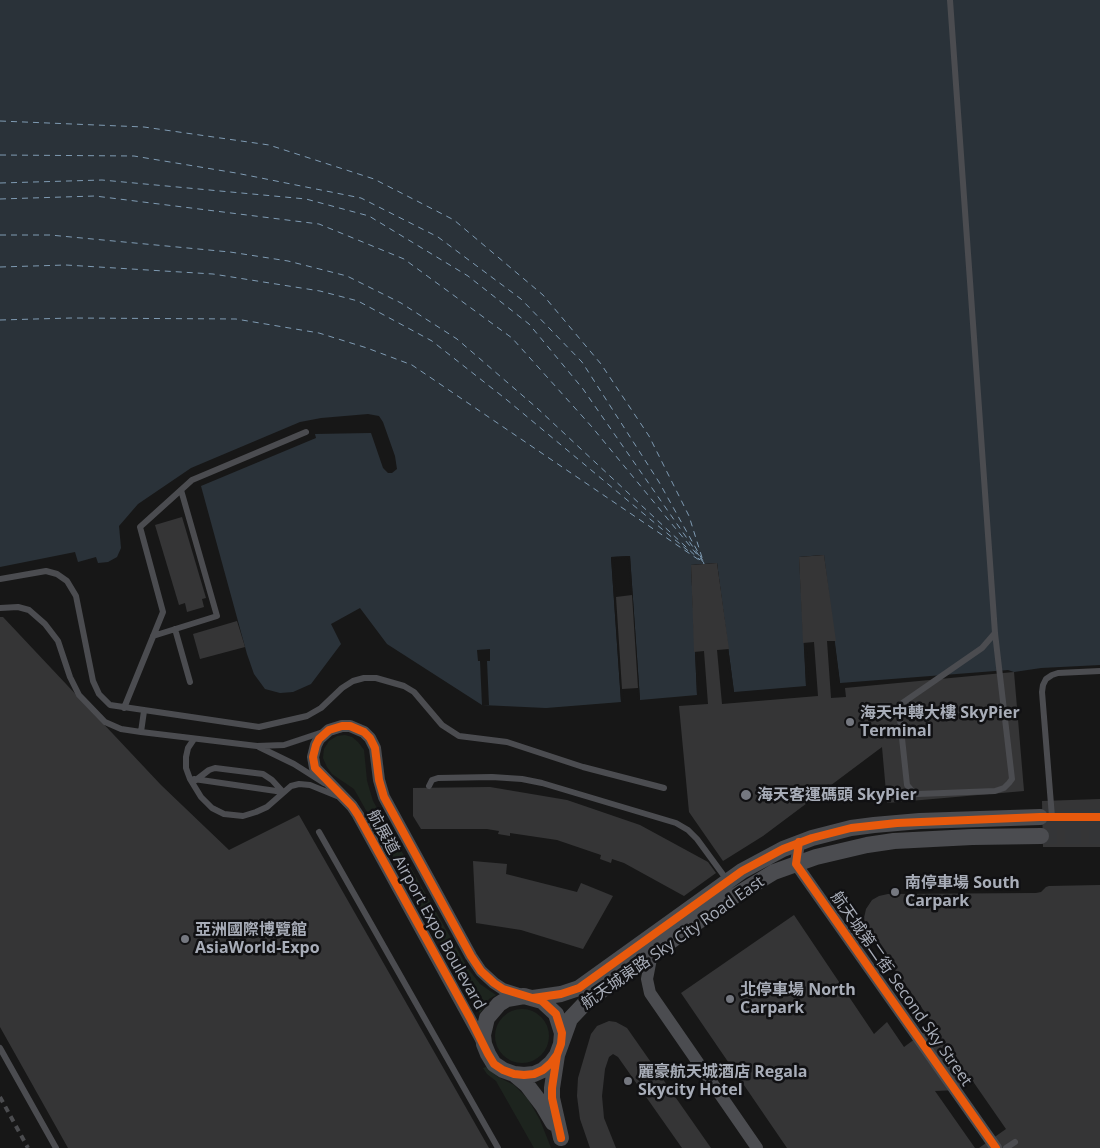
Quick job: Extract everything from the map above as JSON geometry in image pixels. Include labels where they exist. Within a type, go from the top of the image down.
[{"type":"street","name":"航展道 Airport Expo Boulevard","points":[[350,726],[364,732],[370,738],[376,748],[379,780],[384,797],[481,971],[504,990],[542,1001],[556,1014],[562,1033],[552,1088],[552,1098],[563,1143],[543,1106],[527,1086],[514,1074],[494,1064],[358,816],[341,795],[318,773],[313,763],[316,745],[318,739],[329,730],[350,726]]},
{"type":"street","name":"航天城東路 Sky City Road East","points":[[528,997],[561,994],[579,988],[727,881],[799,842],[829,833],[874,825],[1046,817]]},
{"type":"street","name":"航天城東路 Sky City Road East","points":[[559,1050],[570,1018],[581,1006],[652,953],[749,886],[774,872],[867,844],[972,837],[1041,836]]},
{"type":"street","points":[[796,864],[799,842]]},
{"type":"street","name":"航天城第二街 Second Sky Street","points":[[796,864],[996,1148]]},
{"type":"street","points":[[652,953],[647,979],[650,994],[757,1148]]},
{"type":"street","name":"航展道 Airport Expo Boulevard","points":[[484,1044],[484,1026],[492,1010],[507,1000],[528,997]]},
{"type":"street","points":[[514,1074],[534,1074],[551,1063],[559,1050]]},
{"type":"lane","points":[[950,0],[995,633],[1012,779],[1009,783],[995,791],[918,794],[912,791],[907,785],[899,710],[901,704],[982,648],[995,633]]},
{"type":"lane","points":[[124,708],[163,612],[140,527],[192,480],[306,432]]},
{"type":"lane","points":[[153,636],[217,616],[181,490]]},
{"type":"lane","points":[[0,579],[46,571],[57,574],[67,581],[76,596],[95,688],[106,702],[124,708],[259,727],[313,713],[347,684],[358,679],[376,678],[397,684],[414,692],[442,725],[459,736],[507,742],[583,767],[664,788]]},
{"type":"lane","points":[[0,608],[18,607],[30,610],[45,624],[58,641],[70,677],[79,695],[105,722],[141,732],[258,746],[284,745],[329,730]]},
{"type":"lane","points":[[175,629],[190,682]]},
{"type":"lane","points":[[1046,817],[1043,686],[1046,679],[1058,673],[1100,671]]},
{"type":"lane","points":[[141,732],[144,711]]},
{"type":"lane","points":[[194,739],[188,748],[186,768],[201,797],[212,808],[224,814],[244,816],[256,812],[267,807],[290,786],[299,784],[310,785],[341,795]]},
{"type":"lane","points":[[258,746],[294,764],[341,795]]},
{"type":"lane","points":[[193,779],[216,768],[263,774],[272,780],[283,792]]},
{"type":"lane","points":[[429,786],[432,780],[438,778],[492,777],[522,779],[542,783],[676,822],[698,839],[727,881]]},
{"type":"lane","points":[[193,779],[283,792]]},
{"type":"lane","points":[[319,832],[498,1148]]},
{"type":"lane","points":[[0,1048],[56,1148]]},
{"type":"lane","points":[[1006,1148],[1015,1142]]},
{"type":"shaded area","points":[[0,0],[1100,0],[1100,665],[840,683],[823,555],[800,557],[806,686],[734,692],[717,563],[691,565],[697,695],[640,700],[630,556],[611,557],[621,702],[546,708],[482,705],[387,644],[360,608],[331,624],[341,644],[311,684],[293,692],[280,693],[265,689],[254,674],[247,654],[201,486],[316,438],[315,434],[371,433],[383,468],[388,473],[392,473],[397,469],[395,456],[383,422],[379,416],[368,414],[321,418],[300,422],[191,468],[138,504],[119,526],[121,548],[117,557],[108,562],[98,563],[96,557],[78,562],[75,552],[0,567]]},
{"type":"shaded area","points":[[345,735],[352,737],[364,750],[367,781],[373,801],[469,970],[480,984],[496,995],[489,999],[480,1013],[354,789],[332,774],[327,767],[323,758],[324,749],[329,741],[337,736]]},
{"type":"shaded area","points":[[522,1009],[532,1011],[541,1017],[547,1026],[549,1036],[547,1046],[541,1055],[532,1061],[522,1063],[512,1061],[503,1055],[497,1046],[495,1036],[497,1026],[503,1017],[512,1011]]},
{"type":"shaded area","points":[[486,1067],[498,1077],[514,1085],[528,1099],[540,1120],[551,1148],[534,1148],[496,1081],[483,1068]]},
{"type":"pier","points":[[824,555],[840,683],[837,683],[833,641],[802,559],[809,686],[806,686],[799,557]]},
{"type":"pier","points":[[630,556],[640,700],[638,700],[628,558],[614,559],[624,701],[621,702],[611,557]]},
{"type":"pier","points":[[717,563],[734,692],[732,692],[715,566],[694,567],[699,695],[697,695],[691,565]]},
{"type":"pier","points":[[490,649],[490,661],[487,661],[489,705],[482,705],[480,661],[478,661],[477,650]]},
{"type":"building","points":[[182,517],[206,598],[202,599],[204,607],[187,612],[185,603],[179,605],[155,525]]},
{"type":"building","name":"海天中轉大樓 SkyPier Terminal","points":[[824,555],[836,641],[827,641],[831,698],[846,697],[845,688],[1014,672],[1024,791],[887,803],[882,747],[763,836],[723,861],[689,812],[679,706],[708,704],[704,651],[694,652],[691,565],[717,563],[729,649],[717,650],[722,704],[818,696],[814,642],[803,643],[799,557]]},
{"type":"building","points":[[632,595],[638,688],[622,689],[616,597]]},
{"type":"building","name":"亞洲國際博覽館 AsiaWorld-Expo","points":[[0,617],[3,617],[161,785],[229,850],[299,815],[489,1148],[68,1148],[0,1027]]},
{"type":"building","points":[[237,621],[245,647],[200,659],[193,634]]},
{"type":"building","points":[[490,787],[567,800],[640,825],[708,862],[716,873],[684,896],[624,863],[612,859],[611,863],[600,859],[601,855],[557,840],[510,833],[510,836],[498,834],[499,831],[487,829],[421,829],[413,816],[413,788]]},
{"type":"building","points":[[1100,799],[1100,847],[1043,847],[1042,801]]},
{"type":"building","points":[[473,861],[507,864],[506,874],[577,892],[581,883],[613,896],[583,949],[521,930],[476,923]]},
{"type":"building","points":[[1100,885],[1100,1148],[979,1148],[1006,1129],[972,1080],[958,1090],[935,1091],[975,1148],[787,1148],[681,993],[794,915],[874,1034],[887,1022],[904,1047],[934,1025],[866,929],[864,918],[866,909],[872,900],[888,894],[1036,893],[1049,886]]},
{"type":"building","name":"麗豪航天城酒店 Regala Skycity Hotel","points":[[609,1021],[616,1022],[627,1028],[711,1148],[682,1148],[618,1057],[613,1054],[609,1057],[605,1069],[602,1096],[604,1118],[616,1148],[590,1148],[580,1119],[577,1096],[578,1078],[591,1034],[597,1026]]},
{"type":"ferry route","points":[[0,121],[144,127],[269,145],[374,179],[454,220],[543,295],[601,364],[649,436],[689,516],[704,564]]},
{"type":"ferry route","points":[[0,155],[134,156],[236,173],[361,198],[438,237],[521,299],[582,362],[659,482],[703,561]]},
{"type":"ferry route","points":[[0,183],[102,180],[306,199],[369,216],[468,276],[529,324],[583,389],[700,557]]},
{"type":"ferry route","points":[[0,199],[95,196],[319,224],[404,259],[512,338],[592,427],[704,563]]},
{"type":"ferry route","points":[[0,235],[50,235],[230,252],[288,261],[347,276],[401,303],[457,339],[537,408],[700,560]]},
{"type":"ferry route","points":[[0,267],[66,265],[213,274],[320,291],[358,301],[432,341],[507,400],[692,554]]},
{"type":"ferry route","points":[[0,320],[71,318],[236,319],[319,333],[367,348],[412,365],[702,562]]},
{"type":"tunnel","points":[[1040,817],[1100,817]]},
{"type":"tunnel","points":[[1041,836],[1100,836]]},
{"type":"railway","points":[[0,1097],[28,1148]]},
{"type":"cycle path","points":[[557,1055],[543,1070],[534,1074],[514,1074],[494,1064],[358,815],[352,806],[315,768],[313,757],[316,745],[319,739],[329,730],[350,726],[364,732],[370,738],[375,748],[379,780],[384,797],[481,971],[503,989],[542,1001],[556,1014],[562,1033],[557,1055],[552,1098],[561,1138]]},
{"type":"cycle path","points":[[533,998],[561,994],[579,988],[742,871],[783,849],[812,838],[851,828],[897,823],[1040,817],[1100,817]]},
{"type":"cycle path","points":[[799,842],[796,864],[996,1148]]},
{"type":"place","name":"海天中轉大樓 SkyPier Terminal","points":[[850,722]]},
{"type":"place","name":"海天客運碼頭 SkyPier","points":[[746,795]]},
{"type":"place","name":"南停車場 South Carpark","points":[[895,892]]},
{"type":"place","name":"亞洲國際博覽館 AsiaWorld-Expo","points":[[185,939]]},
{"type":"place","name":"北停車場 North Carpark","points":[[730,999]]},
{"type":"place","name":"麗豪航天城酒店 Regala Skycity Hotel","points":[[628,1081]]}]
